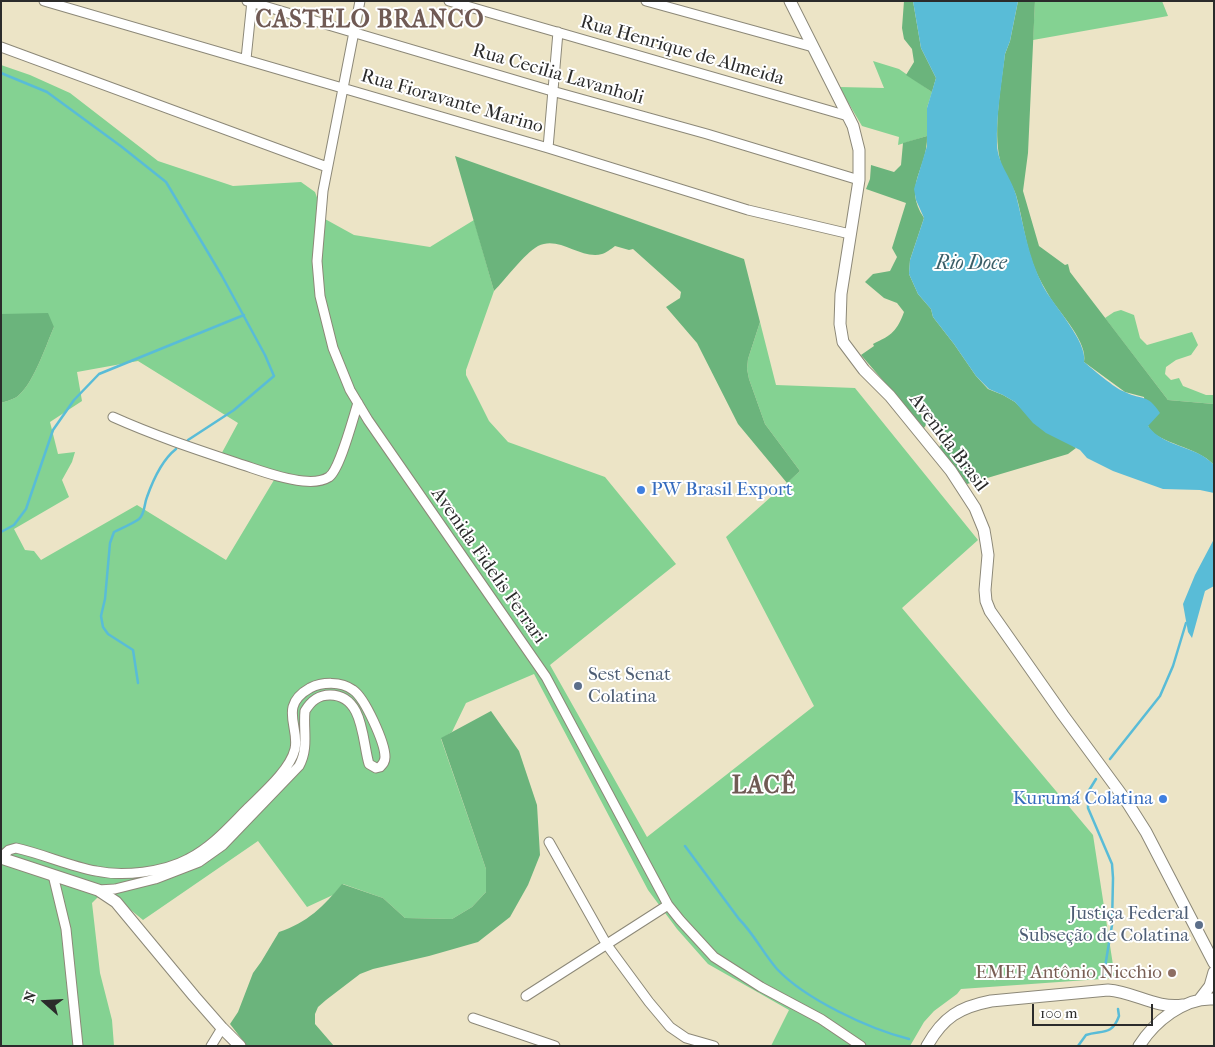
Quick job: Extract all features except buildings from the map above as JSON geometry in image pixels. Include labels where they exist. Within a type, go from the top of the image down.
[{"type":"main road","name":"Avenida Brasil","points":[[790,1],[848,116],[858,141],[859,180],[840,312],[840,329],[843,342],[864,370],[896,403],[951,471],[967,495],[984,530],[988,555],[985,590],[986,601],[990,611],[1132,810],[1150,840],[1214,964]]},
{"type":"main road","points":[[1,857],[97,890],[116,902],[222,1028],[240,1046]]},
{"type":"main road","points":[[1200,999],[1210,986],[1214,972]]},
{"type":"main road","points":[[926,1045],[955,1012],[975,1004],[1108,990],[1127,993],[1165,1006],[1184,1005]]},
{"type":"main road","points":[[1139,1046],[1163,1019],[1184,1005],[1200,999],[1214,999]]},
{"type":"street","name":"Rua Fioravante Marino","points":[[44,1],[548,148],[748,210],[850,234]]},
{"type":"street","name":"Avenida Fidelis Ferrari","points":[[360,1],[327,167],[317,261],[320,296],[334,348],[350,390],[436,520],[546,677],[668,906],[714,958],[761,987],[821,1019],[861,1045]]},
{"type":"street","name":"Rua Henrique de Almeida","points":[[449,1],[848,116]]},
{"type":"street","points":[[646,1],[813,47]]},
{"type":"street","points":[[246,59],[250,2]]},
{"type":"street","name":"Rua Cecilia Lavanholi","points":[[250,2],[552,91],[707,134],[859,180]]},
{"type":"street","points":[[548,148],[558,32]]},
{"type":"street","points":[[1,47],[327,167]]},
{"type":"street","points":[[113,417],[169,440],[222,458],[283,478],[310,482],[331,476],[338,463],[358,403]]},
{"type":"street","points":[[1,857],[9,850],[16,848],[104,873],[130,874],[160,868],[189,859],[212,843],[266,790],[291,759],[296,742],[291,718],[301,694],[322,683],[337,684],[352,688],[361,698],[374,724],[384,752],[384,763],[380,768],[369,764],[359,717],[351,704],[345,698],[330,695],[316,698],[305,711],[306,745],[299,766],[223,845],[199,862],[176,872],[114,889],[97,890],[104,873]]},
{"type":"street","points":[[291,718],[299,715],[304,720]]},
{"type":"street","points":[[549,842],[607,944],[670,1027],[686,1038],[714,1046]]},
{"type":"street","points":[[53,875],[66,929],[78,1046]]},
{"type":"street","points":[[526,996],[668,906]]},
{"type":"street","points":[[473,1018],[554,1046]]},
{"type":"street","points":[[211,1046],[222,1028]]},
{"type":"green space","points":[[904,1],[913,1],[921,48],[936,78],[932,92],[906,75],[914,62],[912,49],[904,39],[902,28]]},
{"type":"green space","points":[[1018,1],[1035,1],[1028,153],[1023,191],[1039,246],[1065,265],[1068,264],[1070,272],[1168,400],[1214,404],[1214,465],[1198,453],[1169,442],[1154,433],[1148,425],[1144,397],[1125,392],[1084,362],[1082,346],[1078,338],[1051,299],[1035,269],[1016,195],[1001,164],[997,135],[998,107],[1005,54],[1010,41]]},
{"type":"green space","points":[[1035,1],[1162,1],[1168,16],[1033,40]]},
{"type":"green space","points":[[873,61],[899,69],[932,92],[927,108],[927,136],[898,145],[899,137],[862,126],[839,87],[884,88]]},
{"type":"green space","points":[[1,65],[30,75],[70,93],[158,161],[233,186],[301,182],[315,192],[325,219],[354,235],[430,247],[474,220],[494,291],[466,370],[466,375],[489,421],[508,442],[605,477],[676,564],[550,665],[647,837],[814,706],[726,537],[800,471],[765,424],[749,379],[748,359],[760,322],[776,385],[855,388],[978,540],[902,608],[1093,835],[1115,978],[961,989],[934,1011],[924,1022],[910,1046],[771,1046],[789,1010],[708,964],[677,929],[648,890],[534,674],[466,703],[452,732],[441,739],[486,869],[486,892],[472,907],[452,919],[405,918],[383,898],[343,884],[333,895],[307,907],[258,841],[143,920],[121,902],[100,895],[92,903],[100,973],[112,1020],[114,1046],[1,1046],[1,403],[19,395],[30,381],[54,327],[20,314],[1,314]],"holes":[[[138,361],[238,423],[218,460],[277,475],[226,560],[137,505],[41,560],[34,551],[25,550],[14,529],[69,497],[62,480],[75,452],[58,454],[50,422],[82,401],[77,372]]]},
{"type":"green space","points":[[927,136],[915,196],[924,218],[910,260],[909,274],[918,294],[931,309],[933,317],[976,376],[988,389],[1015,402],[1024,411],[1076,448],[1068,454],[967,484],[939,447],[949,437],[918,396],[909,399],[927,423],[924,428],[861,355],[874,346],[873,344],[893,332],[904,312],[897,303],[884,298],[865,282],[873,274],[890,271],[897,257],[892,248],[906,203],[866,189],[870,179],[871,165],[894,172],[901,165],[903,143]]},
{"type":"green space","points":[[455,156],[744,259],[760,322],[748,359],[749,379],[765,424],[800,471],[787,483],[738,424],[697,343],[666,307],[680,298],[681,292],[633,249],[629,250],[615,246],[604,253],[594,255],[554,243],[546,243],[538,246],[527,255],[494,291]]},
{"type":"green space","points":[[1121,310],[1134,315],[1140,338],[1147,345],[1192,332],[1198,345],[1191,355],[1176,360],[1166,367],[1165,374],[1171,380],[1179,378],[1183,386],[1206,395],[1214,395],[1214,404],[1168,400],[1105,318]]},
{"type":"green space","points":[[48,313],[54,327],[35,373],[19,395],[1,403],[1,314]]},
{"type":"green space","points":[[491,711],[519,751],[537,805],[540,855],[528,885],[510,917],[478,942],[360,974],[318,1007],[315,1014],[315,1024],[334,1046],[247,1046],[230,1024],[238,1012],[253,973],[279,932],[298,924],[314,913],[342,884],[383,898],[405,918],[452,919],[472,907],[486,892],[486,869],[441,738]]},
{"type":"water","name":"Rio Doce","points":[[913,1],[1018,1],[1010,41],[1005,54],[998,111],[997,145],[1002,164],[1016,195],[1027,241],[1038,275],[1043,286],[1081,344],[1084,362],[1120,390],[1144,398],[1156,407],[1160,413],[1148,426],[1155,433],[1171,443],[1207,458],[1214,465],[1214,493],[1200,490],[1163,489],[1113,471],[1087,458],[1080,450],[1046,433],[1033,423],[1015,402],[989,389],[976,376],[933,317],[931,309],[918,294],[909,274],[910,260],[924,218],[916,200],[914,189],[927,146],[927,108],[936,78],[921,48]]},
{"type":"water","points":[[1214,539],[1214,586],[1205,591],[1192,638],[1188,632],[1183,604],[1195,575]]},
{"type":"waterway","points":[[1,73],[47,92],[166,182],[222,276],[265,355],[274,376],[234,410],[188,440]]},
{"type":"waterway","points":[[1,532],[14,525],[26,509],[53,430],[74,400],[99,374],[244,315]]},
{"type":"waterway","points":[[138,683],[133,650],[108,634],[103,627],[101,616],[105,599],[110,543],[114,532],[141,517],[155,477],[166,459],[176,449]]},
{"type":"waterway","points":[[1110,759],[1160,696],[1173,666],[1186,623]]},
{"type":"waterway","points":[[1096,779],[1088,792],[1088,808],[1112,864],[1113,878],[1112,925],[1105,976]]},
{"type":"waterway","points":[[685,846],[772,963],[789,980],[839,1012],[875,1028],[909,1039]]},
{"type":"waterway","points":[[1078,1046],[1086,1035],[1106,1031],[1113,1027],[1119,1016],[1118,1009]]},
{"type":"place","name":"PW Brasil Export","points":[[641,490]]},
{"type":"place","name":"Sest Senat Colatina","points":[[578,686]]},
{"type":"place","name":"Kurumá Colatina","points":[[1163,799]]},
{"type":"place","name":"Justiça Federal Subseção de Colatina","points":[[1199,925]]},
{"type":"place","name":"EMEF Antônio Nicchio","points":[[1172,973]]},
{"type":"district","name":"CASTELO BRANCO","points":[[370,21]]},
{"type":"district","name":"LACÊ","points":[[764,787]]}]
